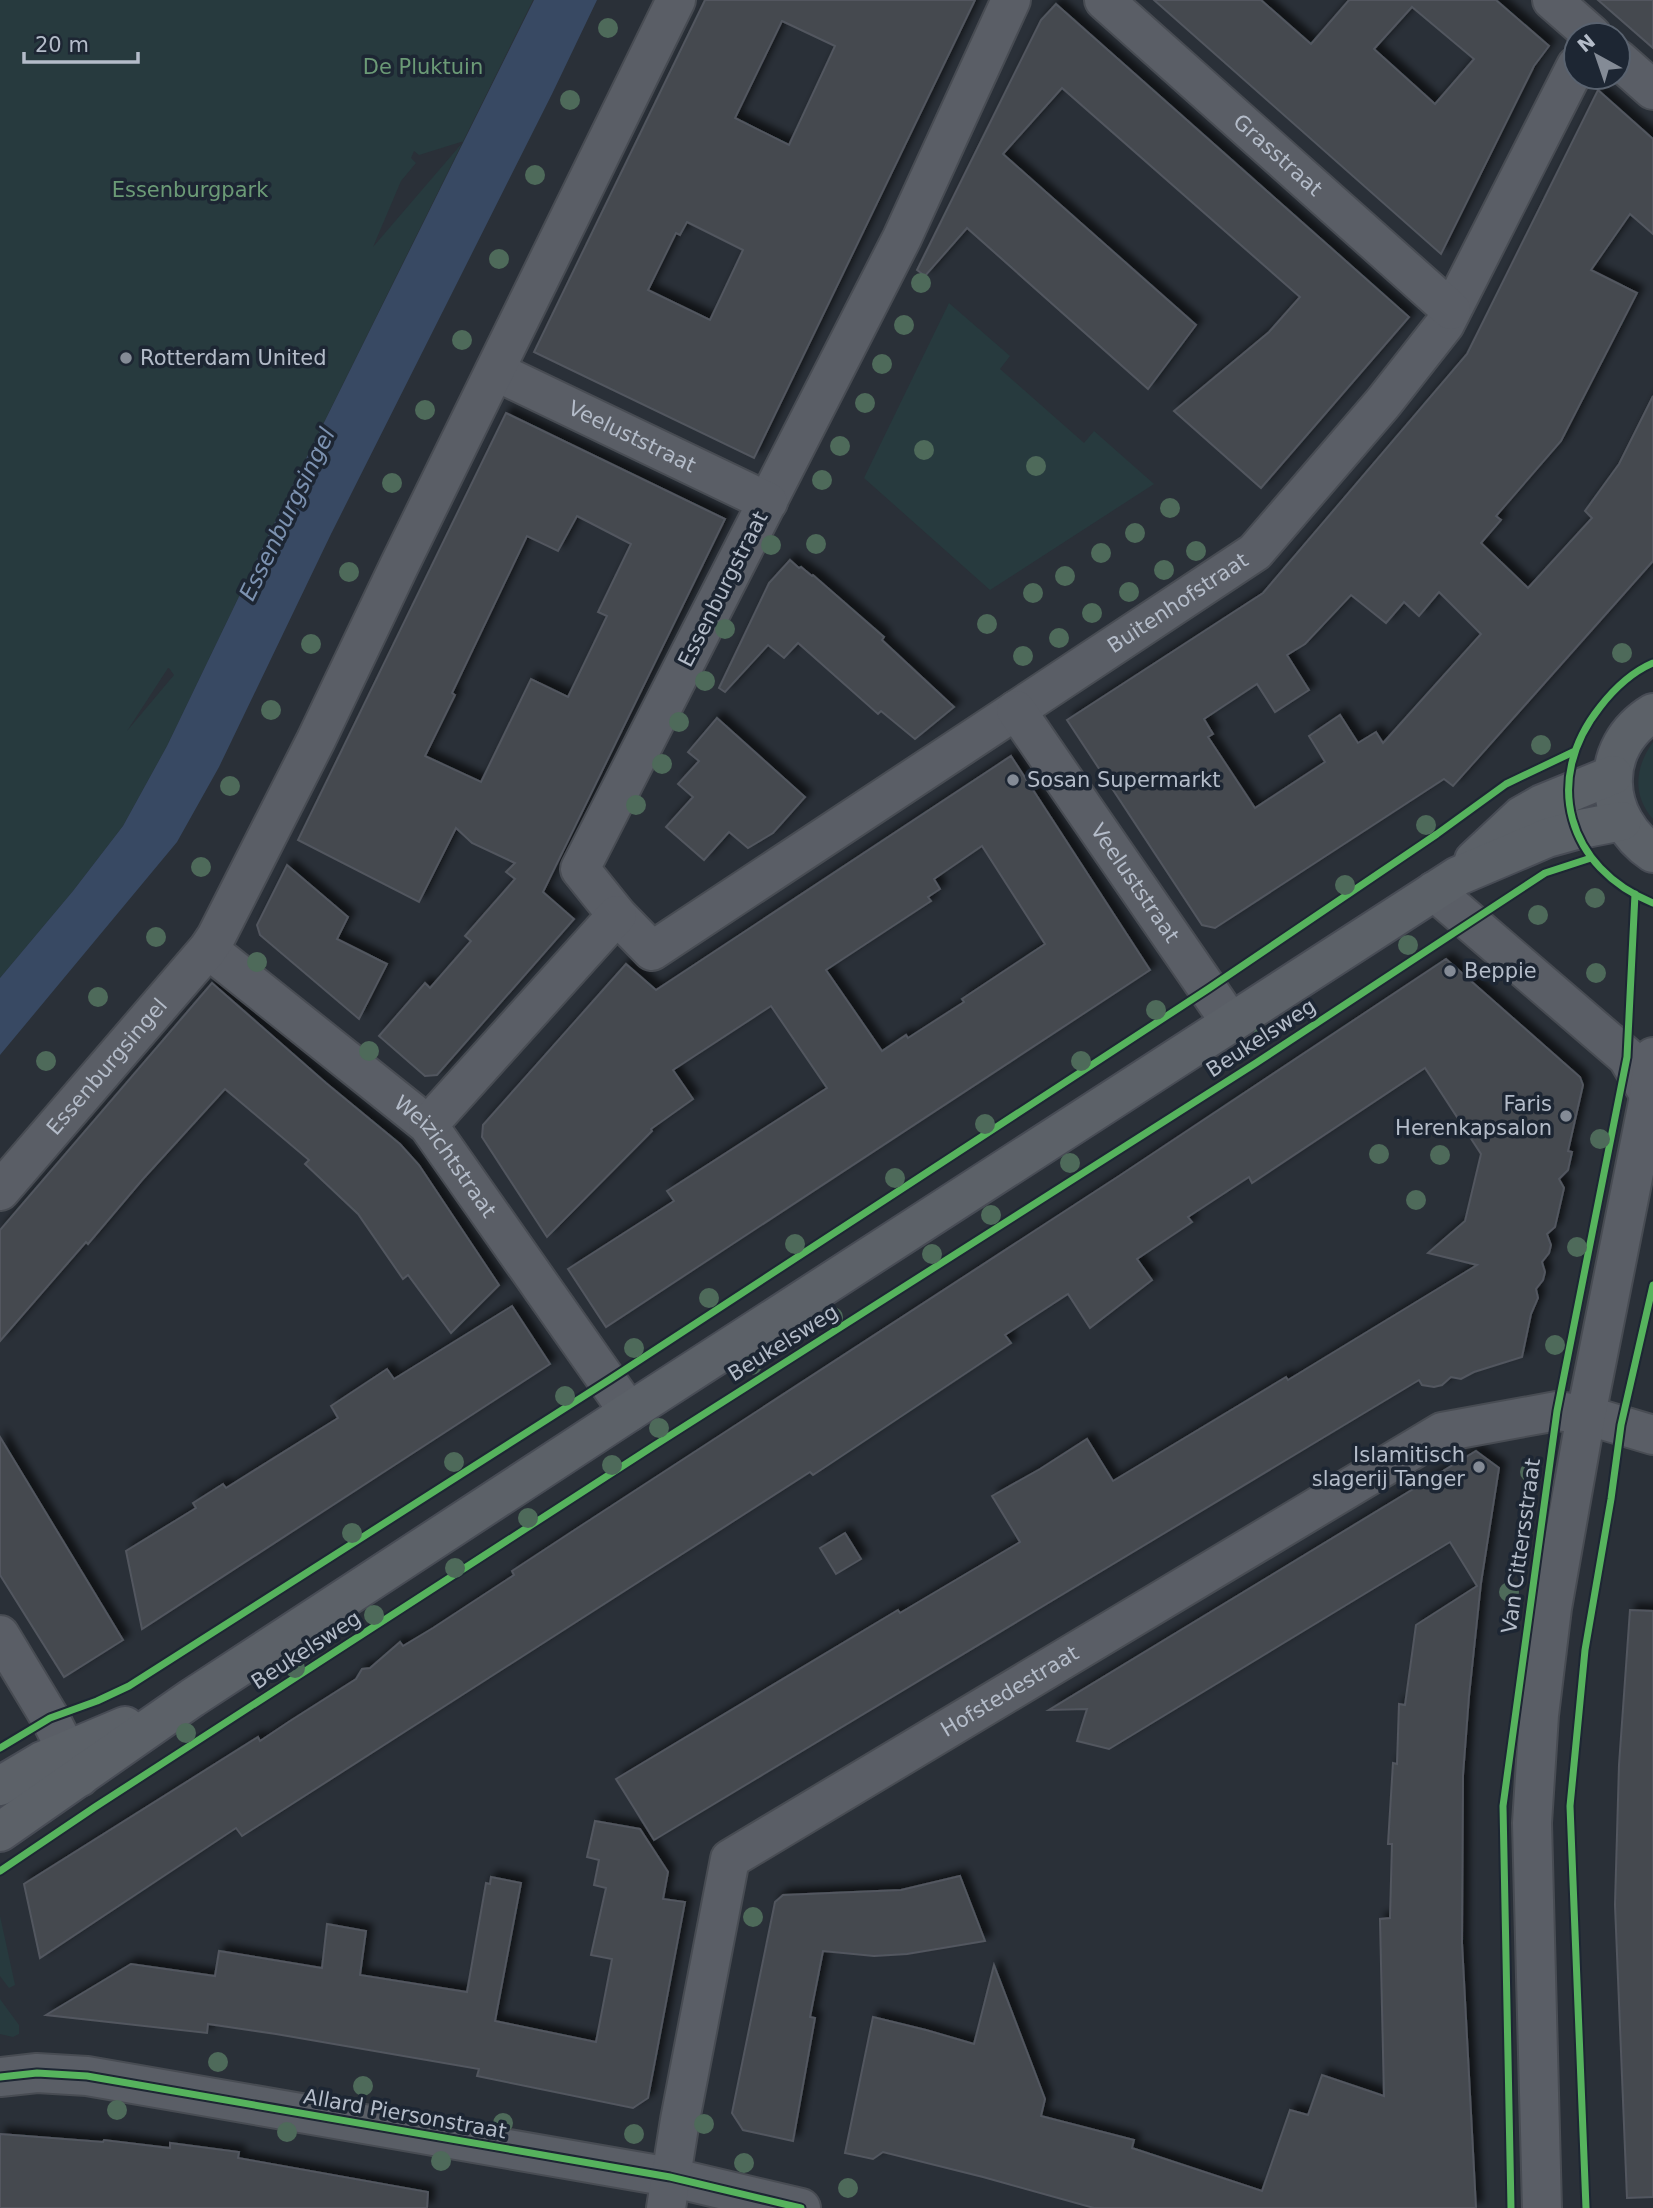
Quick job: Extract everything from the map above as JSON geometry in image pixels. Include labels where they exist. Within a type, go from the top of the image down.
[{"type":"main road","points":[[1653,713],[1628,735],[1617,757],[1613,775],[1614,796],[1622,821],[1630,834],[1653,853]]},
{"type":"main road","name":"Beukelsweg","points":[[1446,884],[1521,816],[1613,775]]},
{"type":"main road","name":"Beukelsweg","points":[[0,1832],[73,1764],[192,1698],[1446,884],[1547,838],[1622,821]]},
{"type":"main road","name":"Beukelsweg","points":[[0,1786],[42,1761],[73,1764]]},
{"type":"street","name":"Essenburgsingel","points":[[0,1191],[208,949],[316,740],[676,0]]},
{"type":"street","name":"Essenburgstraat","points":[[617,915],[580,869],[902,238],[1012,0]]},
{"type":"street","name":"Grasstraat","points":[[1104,0],[1451,310]]},
{"type":"street","points":[[1552,0],[1575,21]]},
{"type":"street","points":[[1632,71],[1653,90]]},
{"type":"street","name":"Buitenhofstraat","points":[[617,915],[652,951],[1255,552],[1383,403],[1445,324],[1563,91]]},
{"type":"street","name":"Veeluststraat","points":[[495,370],[768,502]]},
{"type":"street","name":"Veeluststraat","points":[[1016,710],[1231,1023]]},
{"type":"street","points":[[1446,884],[1627,1056],[1652,1094]]},
{"type":"street","points":[[428,1125],[617,915]]},
{"type":"street","name":"Weizichtstraat","points":[[208,949],[428,1125],[629,1412]]},
{"type":"street","name":"Van Cittersstraat","points":[[1544,2204],[1532,1823],[1539,1716],[1552,1608],[1586,1415],[1652,1094],[1653,1057]]},
{"type":"street","name":"Hofstedestraat","points":[[668,2193],[730,1859],[1442,1432],[1557,1411],[1586,1415],[1653,1434]]},
{"type":"street","points":[[0,1635],[50,1718],[73,1764]]},
{"type":"street","name":"Allard Piersonstraat","points":[[0,2062],[18,2075],[87,2076],[668,2193],[801,2208]]},
{"type":"green space","name":"Essenburgpark","points":[[0,0],[533,0],[463,141],[419,155],[414,151],[411,158],[416,163],[401,181],[373,247],[462,143],[167,746],[123,826],[0,978]],"holes":[[[168,668],[174,675],[127,731]]]},
{"type":"green space","points":[[949,303],[1010,356],[1000,369],[1084,443],[1094,431],[1154,484],[990,590],[864,478]]},
{"type":"green space","points":[[1653,742],[1653,819],[1642,800],[1638,781],[1642,761]]},
{"type":"green space","points":[[0,1916],[15,1985],[9,1988],[0,1976]]},
{"type":"green space","points":[[0,1999],[19,2025],[19,2034],[13,2037],[0,2034]]},
{"type":"water","points":[[534,0],[597,0],[331,534],[219,767],[177,842],[0,1055],[0,978],[123,826],[167,746],[285,501]]},
{"type":"building","points":[[705,0],[975,0],[754,458],[534,352]],"holes":[[[782,21],[835,46],[789,145],[735,118]],[[687,222],[743,250],[710,320],[648,290],[676,233],[680,235]]]},
{"type":"building","points":[[1154,0],[1261,0],[1311,44],[1349,0],[1496,0],[1549,46],[1534,66],[1441,254]],"holes":[[[1412,7],[1474,59],[1435,104],[1374,49]]]},
{"type":"building","points":[[1598,0],[1653,0],[1653,48],[1632,30],[1632,21],[1622,21]]},
{"type":"building","points":[[1056,4],[1409,317],[1261,488],[1174,411],[1269,332],[1300,297],[1062,88],[1003,154],[1196,325],[1148,389],[967,228],[925,276],[917,270],[1041,20]]},
{"type":"building","points":[[1599,91],[1653,139],[1653,234],[1630,214],[1591,270],[1637,293],[1561,441],[1496,516],[1501,520],[1481,543],[1528,588],[1592,518],[1585,511],[1619,464],[1653,396],[1653,561],[1453,786],[1444,779],[1215,928],[1202,925],[1067,720],[1263,593],[1467,354]],"holes":[[[1439,592],[1481,634],[1383,743],[1376,732],[1358,743],[1340,715],[1309,736],[1325,762],[1255,808],[1208,737],[1213,734],[1204,719],[1257,684],[1275,712],[1309,690],[1287,655],[1305,644],[1351,595],[1386,623],[1404,602],[1419,616]]]},
{"type":"building","points":[[506,413],[725,519],[543,892],[574,919],[437,1075],[425,1076],[379,1036],[425,983],[430,988],[471,941],[465,936],[515,879],[506,872],[515,863],[472,843],[456,828],[419,902],[298,840]],"holes":[[[577,516],[631,544],[598,612],[607,616],[568,697],[531,679],[481,782],[425,756],[527,536],[558,551]]]},
{"type":"building","points":[[790,560],[813,575],[884,637],[882,640],[954,707],[915,739],[881,711],[878,714],[798,643],[784,658],[768,645],[725,692],[719,688],[769,583]]},
{"type":"building","points":[[717,718],[805,797],[773,833],[748,848],[729,832],[704,860],[666,827],[693,797],[678,784],[699,761],[688,752]]},
{"type":"building","points":[[1011,756],[1150,970],[606,1327],[568,1269],[674,1201],[667,1191],[827,1088],[771,1006],[673,1070],[693,1099],[651,1129],[652,1131],[547,1237],[482,1137],[483,1125],[626,964],[656,990]],"holes":[[[982,846],[1045,944],[962,999],[964,1002],[908,1038],[906,1035],[882,1051],[826,970],[931,901],[928,897],[940,889],[934,879]]]},
{"type":"building","points":[[287,865],[348,917],[337,939],[387,964],[359,1019],[260,935],[257,925]]},
{"type":"building","points":[[1446,959],[1580,1077],[1583,1085],[1568,1151],[1572,1152],[1568,1170],[1559,1179],[1564,1188],[1555,1227],[1547,1234],[1551,1245],[1542,1262],[1545,1272],[1536,1289],[1538,1298],[1531,1314],[1522,1357],[1474,1372],[1461,1379],[1451,1377],[1442,1385],[1434,1387],[1422,1385],[1419,1380],[654,1840],[616,1779],[898,1610],[900,1613],[1020,1542],[992,1496],[1087,1439],[1113,1481],[1286,1377],[1288,1380],[1477,1265],[1428,1253],[1465,1221],[1481,1154],[1425,1068],[1252,1183],[1249,1177],[1188,1217],[1192,1222],[1137,1259],[1152,1280],[1090,1328],[1068,1294],[1005,1335],[1011,1343],[813,1475],[810,1472],[242,1836],[236,1828],[40,1958],[24,1884],[258,1737],[260,1741],[356,1679],[362,1669],[370,1668],[400,1642],[403,1646],[433,1628],[514,1575],[512,1571],[1119,1176]]},
{"type":"building","points":[[212,983],[400,1144],[419,1165],[499,1285],[451,1333],[408,1275],[403,1279],[358,1214],[305,1164],[309,1160],[225,1089],[0,1341],[0,1230]]},
{"type":"building","points":[[512,1306],[550,1364],[142,1629],[126,1551],[196,1508],[193,1503],[223,1484],[226,1488],[338,1418],[331,1406],[387,1369],[394,1379]]},
{"type":"building","points":[[0,1437],[123,1640],[64,1677],[0,1575]]},
{"type":"building","points":[[1476,1451],[1499,1468],[1481,1583],[1463,1775],[1462,1943],[1476,2208],[1094,2208],[883,2152],[873,2159],[845,2153],[873,2017],[974,2044],[994,1965],[1045,2099],[1041,2116],[1134,2140],[1132,2148],[1262,2191],[1290,2110],[1308,2115],[1322,2075],[1384,2096],[1380,1919],[1390,1918],[1392,1844],[1388,1844],[1393,1763],[1397,1764],[1399,1704],[1405,1705],[1416,1625],[1477,1586],[1450,1542],[1109,1749],[1077,1741],[1087,1709],[1049,1710]]},
{"type":"building","points":[[845,1533],[861,1559],[836,1574],[820,1548]]},
{"type":"building","points":[[1630,1610],[1653,1611],[1653,2197],[1627,2198],[1615,1905],[1619,1765]]},
{"type":"building","points":[[595,1821],[640,1829],[668,1872],[663,1899],[685,1902],[648,2098],[633,2108],[477,2076],[479,2069],[276,2034],[208,2024],[207,2033],[46,2015],[131,1964],[215,1976],[219,1951],[322,1968],[327,1924],[366,1931],[360,1975],[467,1992],[486,1883],[490,1884],[491,1877],[521,1883],[495,2021],[596,2042],[612,1959],[591,1955],[606,1888],[594,1885],[599,1860],[587,1857]]},
{"type":"building","points":[[960,1876],[985,1941],[907,1954],[874,1956],[823,1951],[810,2017],[815,2018],[793,2141],[743,2130],[732,2113],[775,1902],[783,1895],[901,1890]]},
{"type":"building","points":[[0,2134],[104,2140],[170,2148],[170,2143],[239,2152],[238,2158],[428,2192],[427,2208],[0,2208]]},
{"type":"cycle path","points":[[1653,663],[1624,682],[1600,707],[1582,735],[1572,764],[1569,792],[1572,819],[1583,845],[1600,868],[1624,888],[1653,903]]},
{"type":"cycle path","points":[[0,1748],[50,1718],[129,1686],[609,1380],[1208,989],[1506,784],[1573,752]]},
{"type":"cycle path","points":[[0,1871],[652,1447],[1256,1063],[1545,873],[1591,858]]},
{"type":"cycle path","points":[[1511,2208],[1503,1806],[1557,1411],[1627,1057],[1635,894]]},
{"type":"cycle path","points":[[1586,2208],[1570,1806],[1585,1650],[1621,1425],[1653,1285]]},
{"type":"cycle path","points":[[0,2077],[37,2073],[87,2076],[670,2177],[801,2208]]},
{"type":"place","name":"Rotterdam United","points":[[126,358]]},
{"type":"place","name":"Sosan Supermarkt","points":[[1013,780]]},
{"type":"place","name":"Beppie","points":[[1450,971]]},
{"type":"place","name":"Faris Herenkapsalon","points":[[1566,1116]]},
{"type":"place","name":"Islamitisch slagerij Tanger","points":[[1479,1467]]},
{"type":"park label","name":"De Pluktuin","points":[[423,67]]}]
